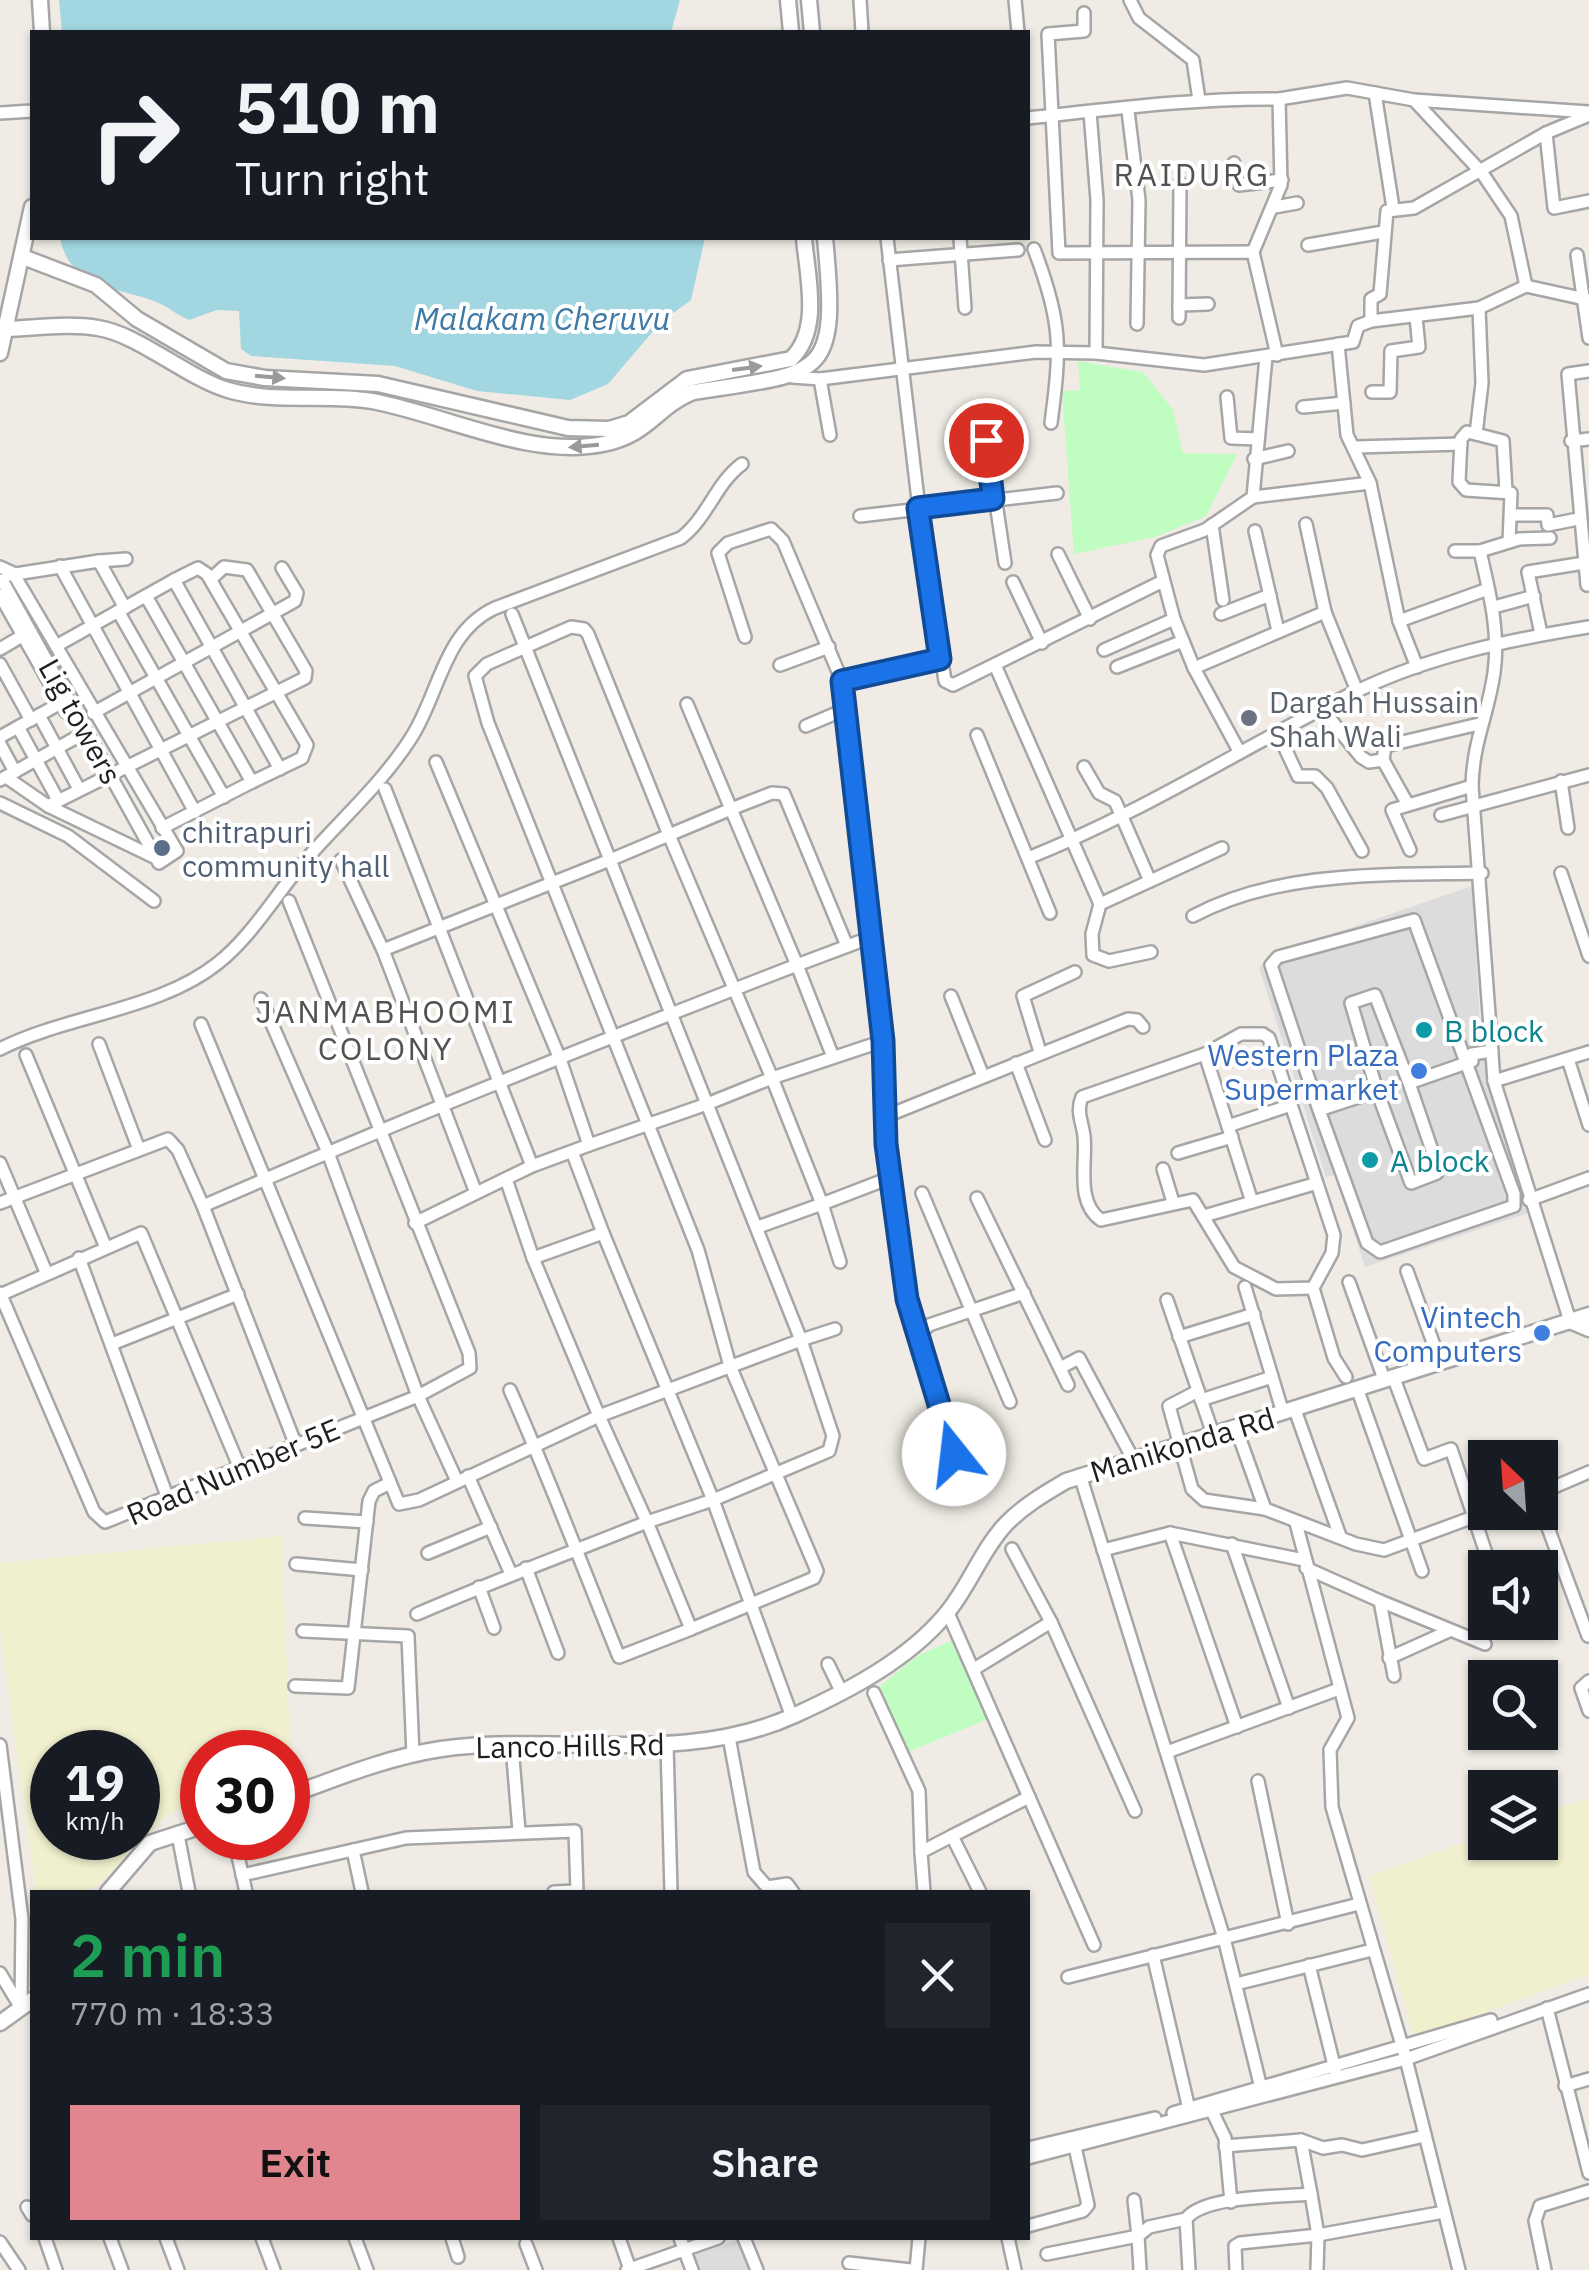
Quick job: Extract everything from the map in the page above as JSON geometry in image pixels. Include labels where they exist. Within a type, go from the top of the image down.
[{"type":"street","points":[[40,0],[42,30]]},
{"type":"street","points":[[788,0],[791,30]]},
{"type":"street","points":[[810,0],[812,30]]},
{"type":"street","points":[[860,0],[862,30]]},
{"type":"street","points":[[1014,0],[1018,30]]},
{"type":"street","points":[[1130,0],[1139,18],[1198,68],[1199,100]]},
{"type":"street","points":[[1084,13],[1084,31],[1048,34],[1058,251],[1063,257],[1253,252]]},
{"type":"street","points":[[1030,118],[1128,111],[1199,100],[1279,99],[1347,88],[1414,100],[1589,114]]},
{"type":"street","points":[[1375,93],[1393,208]]},
{"type":"street","points":[[1253,496],[1254,459],[1272,356],[1253,252],[1275,208],[1282,180],[1279,99]]},
{"type":"street","points":[[1414,100],[1482,173],[1511,216],[1526,286]]},
{"type":"street","points":[[0,113],[30,111]]},
{"type":"street","points":[[1128,111],[1139,200],[1137,324]]},
{"type":"street","points":[[1090,112],[1097,200],[1096,353]]},
{"type":"street","points":[[1371,321],[1372,299],[1380,294],[1382,232],[1387,211],[1414,208],[1482,173],[1546,133],[1589,114]]},
{"type":"street","points":[[1546,133],[1554,208],[1589,201]]},
{"type":"street","points":[[1234,163],[1239,185],[1282,180]]},
{"type":"street","points":[[1180,183],[1179,312],[1208,304]]},
{"type":"street","points":[[1275,208],[1298,203]]},
{"type":"street","points":[[0,354],[30,218]]},
{"type":"street","points":[[1308,245],[1382,232]]},
{"type":"street","points":[[7,328],[101,328],[216,386],[269,396],[371,401],[568,448],[598,445],[631,429],[690,386],[791,359],[800,350],[810,321],[804,240]]},
{"type":"street","points":[[792,377],[817,360],[830,326],[825,240]]},
{"type":"street","points":[[887,240],[918,508],[940,659],[949,685],[1090,620],[1163,581]]},
{"type":"street","points":[[960,240],[965,308]]},
{"type":"street","points":[[1034,249],[1050,287],[1060,352],[1051,424]]},
{"type":"street","points":[[890,260],[1018,250]]},
{"type":"street","points":[[1577,255],[1589,338]]},
{"type":"street","points":[[23,257],[96,286],[184,350],[226,371],[266,378],[378,384],[568,428],[631,429]]},
{"type":"street","points":[[690,386],[820,378],[1060,352],[1204,365],[1353,342],[1358,326],[1371,321],[1479,308],[1526,286],[1586,298]]},
{"type":"street","points":[[110,332],[122,306]]},
{"type":"street","points":[[1476,434],[1482,383],[1479,308]]},
{"type":"street","points":[[1372,392],[1390,392],[1391,351],[1418,348],[1416,317]]},
{"type":"street","points":[[1338,344],[1347,435],[1370,483],[1399,621],[1417,667]]},
{"type":"street","points":[[216,386],[226,371]]},
{"type":"street","points":[[1587,585],[1578,519],[1568,374],[1589,372]]},
{"type":"street","points":[[820,378],[830,435]]},
{"type":"street","points":[[1227,397],[1232,439],[1258,439]]},
{"type":"street","points":[[1303,407],[1344,404]]},
{"type":"street","points":[[982,410],[1005,563]]},
{"type":"street","points":[[1506,491],[1503,441],[1463,434],[1462,487],[1510,493],[1510,542]]},
{"type":"street","points":[[1571,441],[1589,439]]},
{"type":"street","points":[[1356,447],[1461,444]]},
{"type":"street","points":[[1254,459],[1288,451]]},
{"type":"street","points":[[0,1048],[36,1032],[122,1008],[221,961],[306,858],[351,814],[410,740],[468,623],[494,608],[682,538],[704,517],[726,479],[742,464]]},
{"type":"street","points":[[1575,482],[1589,480]]},
{"type":"street","points":[[1239,751],[1194,668],[1174,619],[1157,555],[1161,546],[1212,525],[1253,496],[1370,483]]},
{"type":"street","points":[[860,516],[1057,493]]},
{"type":"street","points":[[1512,515],[1547,516],[1548,524],[1578,519]]},
{"type":"street","points":[[1306,524],[1326,612],[1357,691]]},
{"type":"street","points":[[1212,525],[1223,600]]},
{"type":"street","points":[[744,637],[718,553],[728,543],[770,529],[783,541],[842,681],[868,938],[895,1112],[892,1177],[907,1299],[954,1454]]},
{"type":"street","points":[[1254,531],[1278,631]]},
{"type":"street","points":[[1455,551],[1480,551],[1510,542],[1550,538]]},
{"type":"street","points":[[1480,551],[1494,607],[1497,641],[1494,674],[1479,724],[1472,786],[1482,873],[1494,1080],[1570,1322],[1589,1329]]},
{"type":"street","points":[[1058,554],[1090,620]]},
{"type":"street","points":[[82,692],[0,740],[7,776],[158,861],[176,851],[56,646],[4,575],[126,559]]},
{"type":"street","points":[[99,560],[155,676],[224,797]]},
{"type":"street","points":[[1541,634],[1528,572],[1584,564]]},
{"type":"street","points":[[60,566],[195,812]]},
{"type":"street","points":[[53,803],[305,678],[306,671],[247,570],[224,567],[211,580]]},
{"type":"street","points":[[56,646],[198,568],[211,580],[308,750],[280,769],[162,828]]},
{"type":"street","points":[[93,713],[298,597],[282,568]]},
{"type":"street","name":"Lig towers","points":[[4,575],[27,634],[158,861]]},
{"type":"street","points":[[174,580],[280,769]]},
{"type":"street","points":[[1013,582],[1042,643]]},
{"type":"street","points":[[1399,621],[1488,589]]},
{"type":"street","points":[[0,595],[27,634],[0,649]]},
{"type":"street","points":[[146,596],[252,782]]},
{"type":"street","points":[[1221,614],[1270,596]]},
{"type":"street","points":[[1494,607],[1534,596]]},
{"type":"street","points":[[1194,668],[1326,612]]},
{"type":"street","points":[[417,1614],[526,1568],[714,1500],[825,1454],[834,1444],[801,1340],[758,1227],[512,614]]},
{"type":"street","points":[[1104,650],[1174,619]]},
{"type":"street","points":[[1028,858],[1123,818],[1239,751],[1357,691],[1497,641],[1589,626]]},
{"type":"street","points":[[510,1390],[619,1657],[814,1578],[817,1571],[772,1473],[730,1366],[698,1250],[488,723],[474,676],[487,664],[571,628],[584,629],[772,1078],[822,1204],[840,1262]]},
{"type":"street","points":[[1117,667],[1183,641]]},
{"type":"street","points":[[780,666],[829,647]]},
{"type":"street","points":[[842,681],[940,659]]},
{"type":"street","points":[[0,664],[57,748],[79,789]]},
{"type":"street","points":[[996,665],[1100,904],[1091,951],[1099,960],[1151,952]]},
{"type":"street","points":[[688,704],[833,1057]]},
{"type":"street","points":[[806,726],[846,709]]},
{"type":"street","points":[[1322,710],[1361,758],[1369,762],[1384,760]]},
{"type":"street","points":[[1407,803],[1384,760],[1385,746],[1479,724]]},
{"type":"street","points":[[18,727],[53,803]]},
{"type":"street","points":[[1276,731],[1298,776],[1315,776],[1326,788],[1362,851]]},
{"type":"street","points":[[7,776],[83,734]]},
{"type":"street","points":[[977,734],[1050,913]]},
{"type":"street","points":[[436,762],[560,1059],[589,1145]]},
{"type":"street","points":[[1084,767],[1099,793],[1115,801],[1150,881]]},
{"type":"street","points":[[1441,815],[1589,775]]},
{"type":"street","points":[[1560,781],[1568,828]]},
{"type":"street","points":[[1410,850],[1392,810],[1472,786]]},
{"type":"street","points":[[385,789],[532,1166]]},
{"type":"street","points":[[384,950],[772,794],[784,794],[847,946]]},
{"type":"street","points":[[0,803],[68,836],[154,900]]},
{"type":"street","points":[[1100,904],[1222,848]]},
{"type":"street","points":[[342,860],[384,950],[476,1193]]},
{"type":"street","points":[[1193,916],[1224,899],[1342,877],[1482,873]]},
{"type":"street","points":[[1561,873],[1589,956]]},
{"type":"street","points":[[289,901],[415,1224],[532,1166],[883,1041]]},
{"type":"street","points":[[1414,920],[1469,1062],[1514,1194],[1514,1206],[1390,1252],[1380,1252],[1367,1243],[1319,1110],[1272,968],[1278,957],[1414,920]]},
{"type":"street","points":[[203,1206],[378,1128],[498,1085],[868,938]]},
{"type":"street","points":[[1040,1052],[1023,996],[1075,972]]},
{"type":"street","points":[[1375,995],[1408,1083],[1438,1168],[1437,1173],[1411,1183],[1376,1092],[1351,1003],[1375,995]]},
{"type":"street","points":[[951,996],[983,1076]]},
{"type":"street","points":[[262,999],[327,1150],[418,1396],[491,1528],[511,1574]]},
{"type":"street","points":[[895,1112],[1128,1020],[1137,1020],[1143,1027]]},
{"type":"street","points":[[201,1024],[268,1178],[398,1504],[406,1505],[598,1416],[835,1329]]},
{"type":"street","points":[[1313,1288],[1276,1289],[1234,1267],[1193,1200],[1108,1220],[1093,1215],[1083,1184],[1084,1134],[1079,1102],[1090,1093],[1206,1054],[1242,1034],[1262,1034],[1273,1046],[1334,1242],[1313,1288],[1334,1348],[1342,1354],[1422,1571]]},
{"type":"street","points":[[99,1044],[138,1147]]},
{"type":"street","points":[[1494,1080],[1589,1052]]},
{"type":"street","points":[[1206,1054],[1252,1202]]},
{"type":"street","points":[[26,1055],[106,1248]]},
{"type":"street","points":[[1408,1083],[1469,1062],[1475,1065],[1493,1055]]},
{"type":"street","points":[[1568,1059],[1589,1125]]},
{"type":"street","points":[[1016,1063],[1045,1140]]},
{"type":"street","points":[[1319,1110],[1376,1092]]},
{"type":"street","points":[[1178,1153],[1290,1105]]},
{"type":"street","points":[[0,1204],[138,1147],[168,1140],[173,1144],[203,1206],[295,1443]]},
{"type":"street","points":[[573,1154],[714,1500],[792,1717]]},
{"type":"street","points":[[0,1162],[46,1272]]},
{"type":"street","points":[[1163,1169],[1173,1202]]},
{"type":"street","points":[[758,1227],[892,1177]]},
{"type":"street","points":[[1529,1200],[1589,1178]]},
{"type":"street","points":[[506,1179],[533,1258],[691,1629]]},
{"type":"street","points":[[1204,1216],[1314,1184]]},
{"type":"street","points":[[922,1193],[1010,1402]]},
{"type":"street","points":[[977,1198],[1068,1385]]},
{"type":"street","name":"Road Number 5E","points":[[0,1294],[94,1512],[105,1522],[418,1396],[464,1373],[472,1362],[415,1224]]},
{"type":"street","points":[[0,1294],[141,1233],[239,1466]]},
{"type":"street","points":[[533,1258],[603,1233]]},
{"type":"street","points":[[79,1258],[167,1496]]},
{"type":"street","points":[[1407,1271],[1439,1359]]},
{"type":"street","points":[[1348,1282],[1424,1459],[1451,1449],[1468,1502]]},
{"type":"street","points":[[1245,1286],[1272,1377],[1340,1536]]},
{"type":"street","points":[[918,1330],[1024,1293]]},
{"type":"street","points":[[112,1344],[238,1294]]},
{"type":"street","points":[[1166,1300],[1213,1434]]},
{"type":"street","points":[[1179,1337],[1254,1314]]},
{"type":"street","name":"Manikonda Rd","points":[[846,1691],[944,1617],[1002,1528],[1038,1497],[1080,1475],[1289,1411],[1351,1385],[1388,1378],[1589,1314]]},
{"type":"street","points":[[1060,1368],[1080,1358],[1134,1459]]},
{"type":"street","points":[[1272,1377],[1169,1406],[1197,1496],[1265,1509],[1384,1550],[1468,1520]]},
{"type":"street","points":[[1236,1428],[1265,1509]]},
{"type":"street","points":[[1558,1485],[1589,1472]]},
{"type":"street","points":[[1080,1475],[1224,1938],[1262,2092]]},
{"type":"street","points":[[295,1686],[348,1688],[370,1496],[388,1484]]},
{"type":"street","points":[[305,1518],[367,1522]]},
{"type":"street","points":[[1296,1522],[1348,1718],[1330,1750],[1332,1807],[1404,2054],[1459,2270]]},
{"type":"street","points":[[428,1552],[491,1528]]},
{"type":"street","points":[[1549,1530],[1588,1636]]},
{"type":"street","points":[[1104,1550],[1170,1533],[1232,1544],[1305,1564],[1449,1632],[1484,1644]]},
{"type":"street","points":[[1170,1533],[1238,1726]]},
{"type":"street","points":[[1232,1544],[1289,1708]]},
{"type":"street","points":[[1012,1548],[1051,1622],[1135,1811]]},
{"type":"street","points":[[296,1564],[362,1570]]},
{"type":"street","points":[[526,1568],[558,1653]]},
{"type":"street","points":[[480,1588],[494,1628]]},
{"type":"street","points":[[1380,1601],[1394,1676]]},
{"type":"street","points":[[944,1617],[974,1669],[1094,1945]]},
{"type":"street","points":[[974,1669],[1051,1622]]},
{"type":"street","points":[[303,1631],[408,1636],[413,1755]]},
{"type":"street","points":[[1389,1658],[1449,1632]]},
{"type":"street","points":[[828,1664],[846,1691]]},
{"type":"street","points":[[1589,1680],[1580,1688],[1589,1711]]},
{"type":"street","points":[[1167,1752],[1339,1689]]},
{"type":"street","name":"Lanco Hills Rd","points":[[310,1789],[413,1755],[512,1746],[667,1744],[729,1737],[792,1717],[846,1691]]},
{"type":"street","points":[[874,1693],[919,1791],[924,1890]]},
{"type":"street","points":[[729,1737],[754,1872],[766,1888],[787,1884],[792,1890]]},
{"type":"street","points":[[667,1744],[672,1890]]},
{"type":"street","points":[[0,1745],[22,1919],[26,2004]]},
{"type":"street","points":[[512,1746],[519,1831]]},
{"type":"street","points":[[1258,1780],[1288,1924]]},
{"type":"street","points":[[921,1852],[1030,1797]]},
{"type":"street","points":[[242,1876],[406,1838],[575,1831],[577,1890]]},
{"type":"street","points":[[110,1890],[150,1843],[178,1834],[189,1890]]},
{"type":"street","points":[[952,1836],[979,1890]]},
{"type":"street","points":[[352,1850],[362,1890]]},
{"type":"street","points":[[239,1860],[246,1890]]},
{"type":"street","points":[[1068,1977],[1358,1904]]},
{"type":"street","points":[[1236,1984],[1372,1950]]},
{"type":"street","points":[[1153,1955],[1189,2108]]},
{"type":"street","points":[[1308,1964],[1335,2069]]},
{"type":"street","points":[[0,1973],[26,2004]]},
{"type":"street","points":[[1262,2092],[1335,2069],[1404,2054],[1589,1990]]},
{"type":"street","points":[[1030,2157],[1404,2054],[1547,2008],[1589,1990]]},
{"type":"street","points":[[0,2023],[26,2004]]},
{"type":"street","points":[[1547,2008],[1589,2172]]},
{"type":"street","points":[[1565,2086],[1589,2080]]},
{"type":"street","points":[[1030,2148],[1189,2108],[1210,2107]]},
{"type":"street","points":[[1210,2107],[1225,2146],[1230,2202]]},
{"type":"street","points":[[1225,2146],[1301,2140],[1322,2148],[1342,2145],[1362,2150],[1425,2136]]},
{"type":"street","points":[[1301,2140],[1318,2235],[1316,2270]]},
{"type":"street","points":[[1075,2146],[1088,2205]]},
{"type":"street","points":[[1546,2270],[1536,2221],[1540,2206],[1589,2191]]},
{"type":"street","points":[[1047,2254],[1138,2236],[1149,2227],[1186,2219],[1203,2206],[1312,2194]]},
{"type":"street","points":[[1134,2200],[1140,2270]]},
{"type":"street","points":[[1030,2225],[1102,2202]]},
{"type":"street","points":[[1236,2270],[1235,2246],[1240,2243],[1318,2235],[1444,2212]]},
{"type":"street","points":[[1186,2219],[1189,2270]]},
{"type":"street","points":[[46,2240],[56,2270]]},
{"type":"street","points":[[111,2240],[122,2270]]},
{"type":"street","points":[[167,2240],[178,2270]]},
{"type":"street","points":[[263,2240],[274,2270]]},
{"type":"street","points":[[356,2240],[367,2270]]},
{"type":"street","points":[[453,2240],[458,2257]]},
{"type":"street","points":[[619,2240],[628,2269],[683,2243],[692,2270]]},
{"type":"street","points":[[745,2240],[757,2270]]},
{"type":"street","points":[[849,2263],[914,2270],[919,2240]]},
{"type":"street","points":[[1008,2240],[1015,2270]]},
{"type":"street","points":[[526,2244],[536,2270]]},
{"type":"street","points":[[3,2251],[19,2270]]},
{"type":"shaded area","points":[[1472,886],[1481,1042],[1528,1213],[1365,1267],[1335,1175],[1326,1177],[1259,968],[1268,956]]},
{"type":"shaded area","points":[[744,2240],[759,2270],[694,2270],[689,2257]]},
{"type":"green space","points":[[1078,361],[1143,372],[1173,410],[1183,453],[1237,454],[1206,516],[1155,537],[1074,554],[1062,391],[1080,390]]},
{"type":"green space","points":[[281,1536],[290,1730],[180,1730],[180,1809],[160,1823],[160,1730],[30,1730],[30,1848],[0,1629],[0,1563]]},
{"type":"green space","points":[[951,1641],[988,1719],[908,1752],[880,1686],[919,1655]]},
{"type":"green space","points":[[1589,1798],[1589,1974],[1414,2039],[1369,1876],[1468,1841],[1468,1860],[1558,1860],[1558,1809]]},
{"type":"green space","points":[[32,1860],[122,1860],[88,1890],[36,1890]]},
{"type":"water","points":[[59,0],[680,0],[672,30],[62,30]]},
{"type":"water","name":"Malakam Cheruvu","points":[[61,240],[705,240],[691,300],[661,322],[608,384],[570,400],[477,391],[395,366],[251,356],[241,349],[239,311],[217,310],[189,320],[161,304],[86,278],[66,256]]},
{"type":"place","name":"Dargah Hussain Shah Wali","points":[[1249,718]]},
{"type":"place","name":"chitrapuri community hall","points":[[162,848]]},
{"type":"place","name":"B block","points":[[1424,1030]]},
{"type":"place","name":"Western Plaza Supermarket","points":[[1419,1071]]},
{"type":"place","name":"A block","points":[[1370,1160]]},
{"type":"place","name":"Vintech Computers","points":[[1542,1333]]},
{"type":"district","name":"RAIDURG","points":[[1192,174]]},
{"type":"district","name":"JANMABHOOMI COLONY","points":[[386,1030]]},
{"type":"route","points":[[954,1454],[907,1299],[886,1144],[883,1041],[868,938],[842,681],[940,659],[918,508],[993,499],[986,440]]}]
